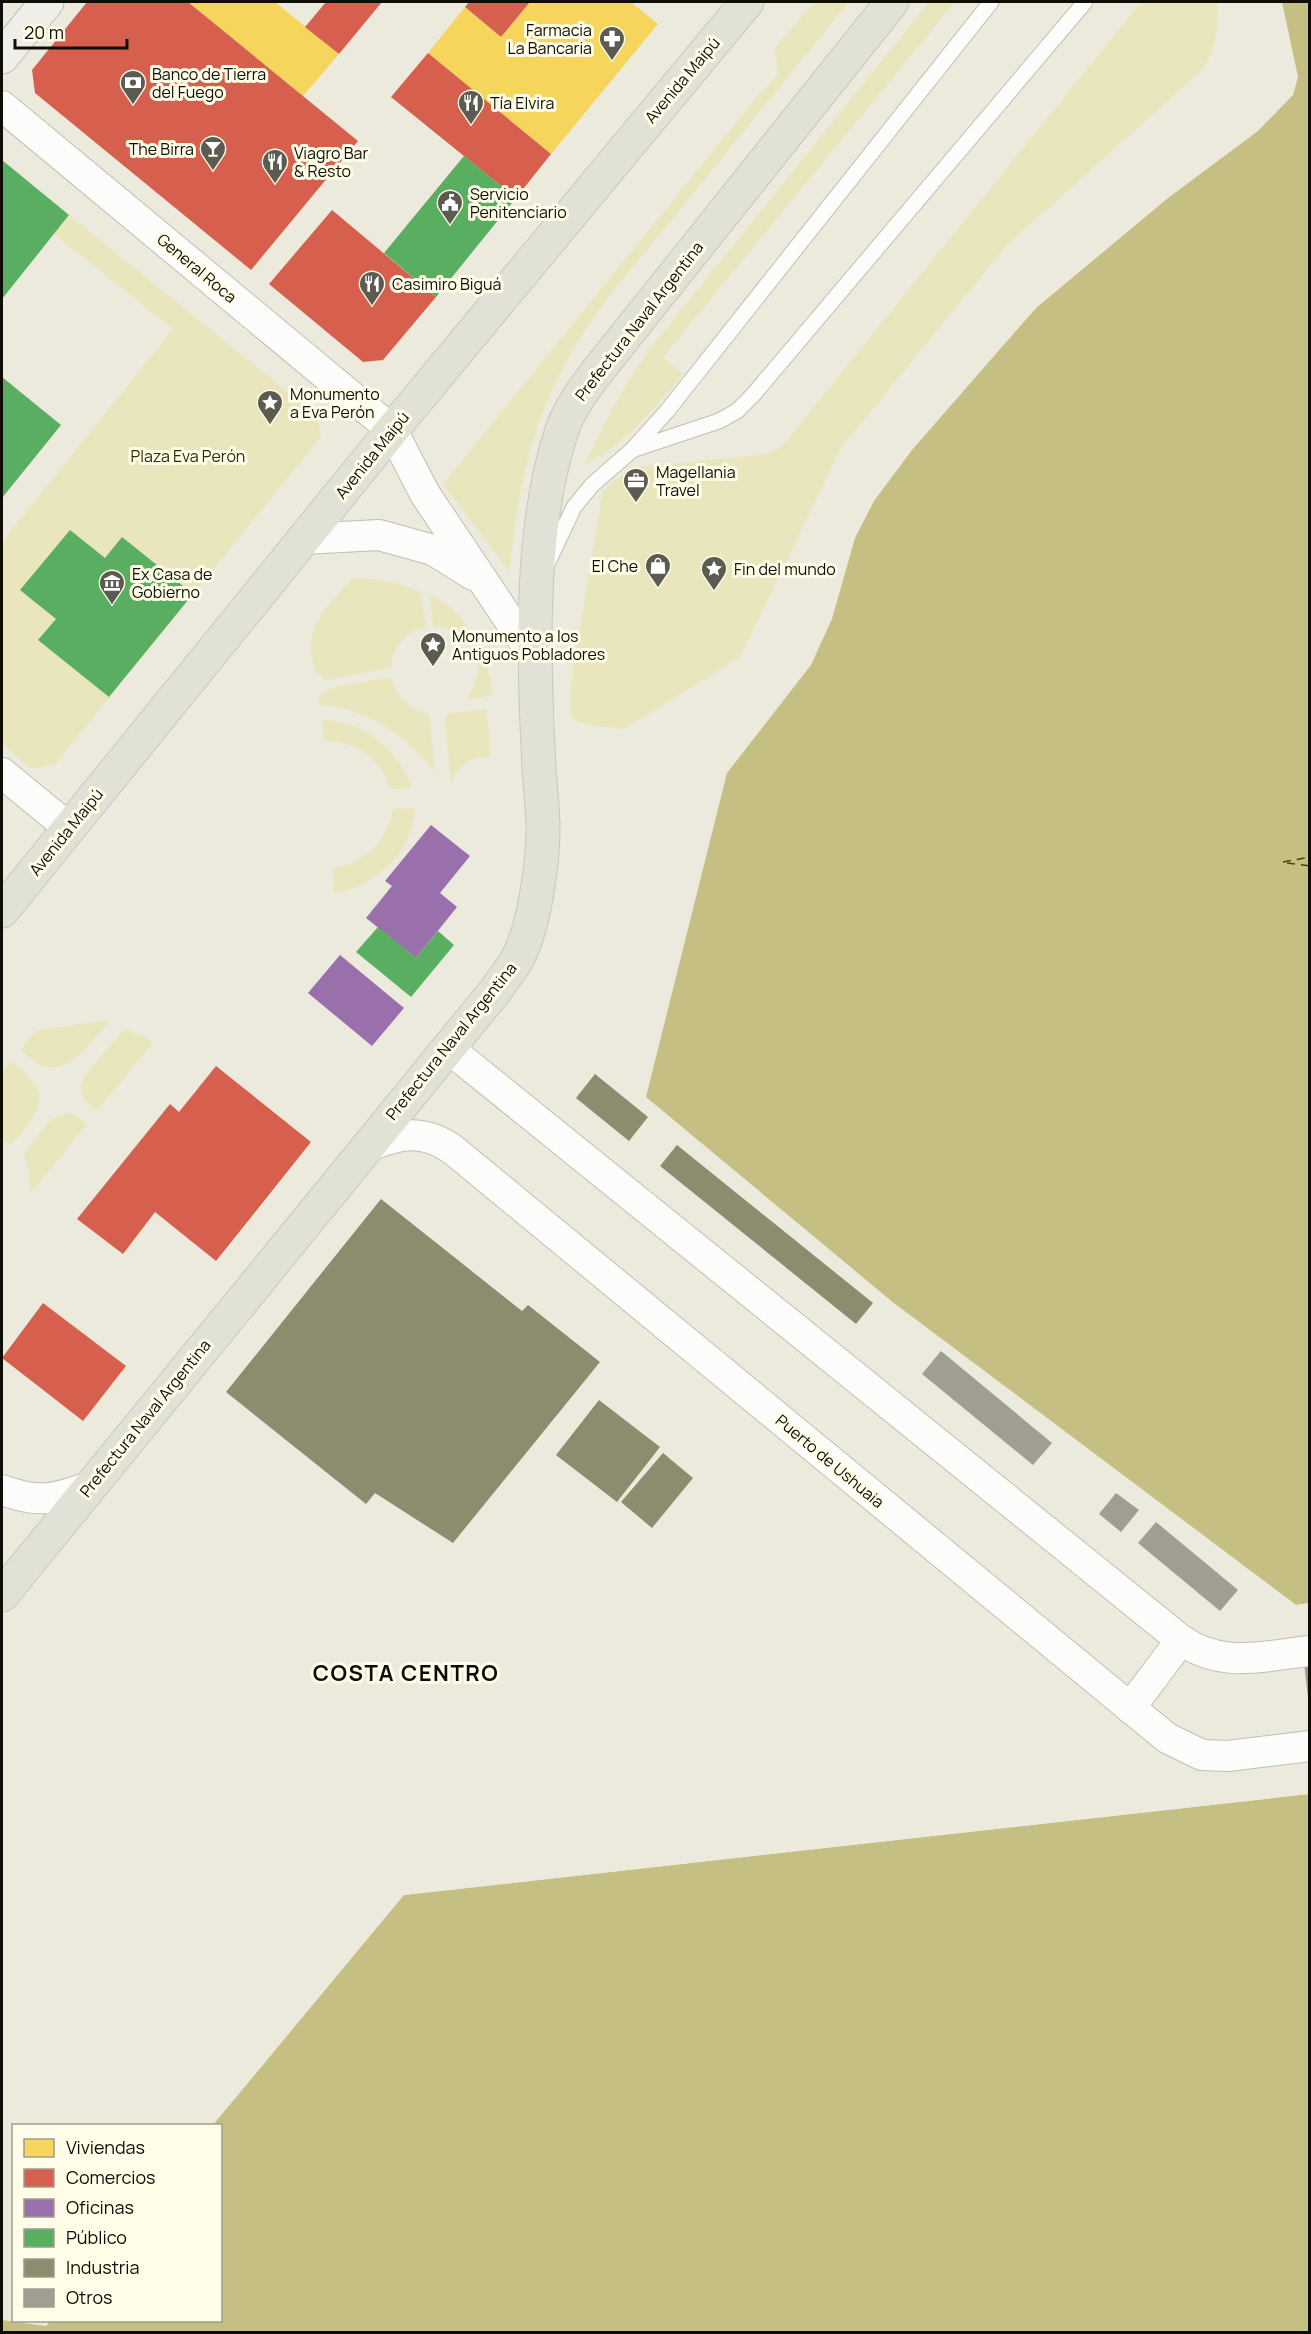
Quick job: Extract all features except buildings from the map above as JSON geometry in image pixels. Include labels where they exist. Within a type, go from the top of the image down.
[{"type":"main road","points":[[2,57],[46,2]]},
{"type":"main road","name":"Prefectura Naval Argentina","points":[[2,1594],[495,991],[517,960],[528,934],[538,882],[543,829],[536,654],[537,586],[549,481],[561,432],[579,395],[892,2]]},
{"type":"main road","name":"Avenida Maipú","points":[[2,911],[734,6]]},
{"type":"street","name":"General Roca","points":[[2,106],[392,430]]},
{"type":"street","points":[[392,430],[425,494],[526,645],[536,654]]},
{"type":"street","points":[[304,539],[379,535],[433,550],[483,582]]},
{"type":"street","points":[[2,773],[69,828]]},
{"type":"street","points":[[448,1048],[1198,1652],[1216,1657],[1238,1659],[1310,1651]]},
{"type":"street","name":"Puerto de Ushuaia","points":[[365,1148],[389,1137],[410,1135],[438,1140],[452,1149],[1167,1738],[1202,1755],[1228,1756],[1310,1746]]},
{"type":"street","points":[[2,1490],[22,1497],[41,1500],[66,1495],[88,1487]]},
{"type":"street","points":[[1130,1708],[1181,1640]]},
{"type":"lane","points":[[537,586],[574,507],[592,484],[632,450],[667,411],[991,2]]},
{"type":"lane","points":[[632,450],[719,421],[737,411],[753,395],[1085,2]]},
{"type":"green space","points":[[814,2],[849,2],[625,276],[569,356],[548,400],[531,447],[520,496],[510,570],[508,570],[443,484],[759,94],[778,75],[775,48]]},
{"type":"green space","points":[[929,2],[955,2],[663,357],[683,374],[627,436],[585,464],[614,406],[649,350]]},
{"type":"green space","points":[[1141,2],[1218,2],[1216,38],[1201,71],[1007,245],[841,448],[740,657],[624,729],[578,722],[571,715],[573,670],[603,491],[620,477],[639,467],[767,454],[779,448]]},
{"type":"green space","name":"Plaza Eva Perón","points":[[69,215],[317,416],[321,437],[55,764],[32,769],[2,744],[2,542],[173,329],[54,234]]},
{"type":"green space","points":[[363,578],[397,583],[420,592],[426,627],[406,636],[397,647],[391,668],[326,680],[316,670],[313,663],[311,639],[313,631],[323,612],[351,579]]},
{"type":"green space","points":[[429,594],[455,612],[474,636],[486,664],[493,695],[466,700],[474,688],[478,675],[475,652],[459,634],[447,628],[433,626]]},
{"type":"green space","points":[[391,677],[396,691],[405,701],[429,714],[435,772],[411,746],[384,725],[354,711],[319,705],[319,697],[322,693],[335,687]]},
{"type":"green space","points":[[487,709],[490,757],[470,760],[457,772],[451,785],[445,720],[447,715]]},
{"type":"green space","points":[[323,720],[353,726],[378,740],[398,761],[412,788],[391,789],[381,769],[366,753],[347,744],[324,741]]},
{"type":"green space","points":[[415,808],[407,839],[390,865],[364,883],[334,893],[333,868],[355,861],[373,849],[386,831],[393,809]]},
{"type":"green space","points":[[110,1020],[82,1053],[64,1065],[54,1068],[44,1066],[21,1050],[38,1030]]},
{"type":"green space","points":[[124,1029],[145,1037],[153,1043],[97,1111],[83,1097],[82,1083],[84,1077]]},
{"type":"green space","points":[[11,1061],[34,1083],[39,1102],[31,1121],[11,1144],[2,1142],[2,1073]]},
{"type":"green space","points":[[67,1113],[74,1114],[87,1124],[30,1194],[29,1169],[23,1154],[52,1119]]},
{"type":"shaded area","points":[[1282,2],[1309,2],[1309,1603],[1296,1605],[895,1304],[646,1097],[727,773],[811,665],[832,619],[855,538],[874,501],[912,450],[1036,308],[1168,198],[1258,131],[1293,95],[1298,77]]},
{"type":"shaded area","points":[[1309,1794],[1309,2332],[2,2332],[2,2320],[46,2326],[49,2322],[222,2322],[222,2124],[214,2124],[404,1895]]},
{"type":"pier","points":[[895,1304],[1296,1605],[1309,1603],[1310,1606],[1294,1607],[893,1306]]},
{"type":"pier","points":[[1309,1791],[1309,1794],[404,1895],[407,1891]]},
{"type":"ferry route","points":[[1283,862],[1310,857]]},
{"type":"ferry route","points":[[1287,863],[1310,866]]},
{"type":"place","name":"Farmacia La Bancaria","points":[[612,62]]},
{"type":"place","name":"Banco de Tierra del Fuego","points":[[133,106]]},
{"type":"place","name":"Tía Elvira","points":[[471,126]]},
{"type":"place","name":"The Birra","points":[[213,172]]},
{"type":"place","name":"Viagro Bar & Resto","points":[[275,185]]},
{"type":"place","name":"Servicio Penitenciario","points":[[450,226]]},
{"type":"place","name":"Casimiro Biguá","points":[[372,307]]},
{"type":"place","name":"Monumento a Eva Perón","points":[[270,426]]},
{"type":"place","name":"Magellania Travel","points":[[636,504]]},
{"type":"place","name":"El Che","points":[[658,589]]},
{"type":"place","name":"Fin del mundo","points":[[714,592]]},
{"type":"place","name":"Ex Casa de Gobierno","points":[[112,606]]},
{"type":"place","name":"Monumento a los Antiguos Pobladores","points":[[433,668]]},
{"type":"district","name":"COSTA CENTRO","points":[[406,1673]]}]
